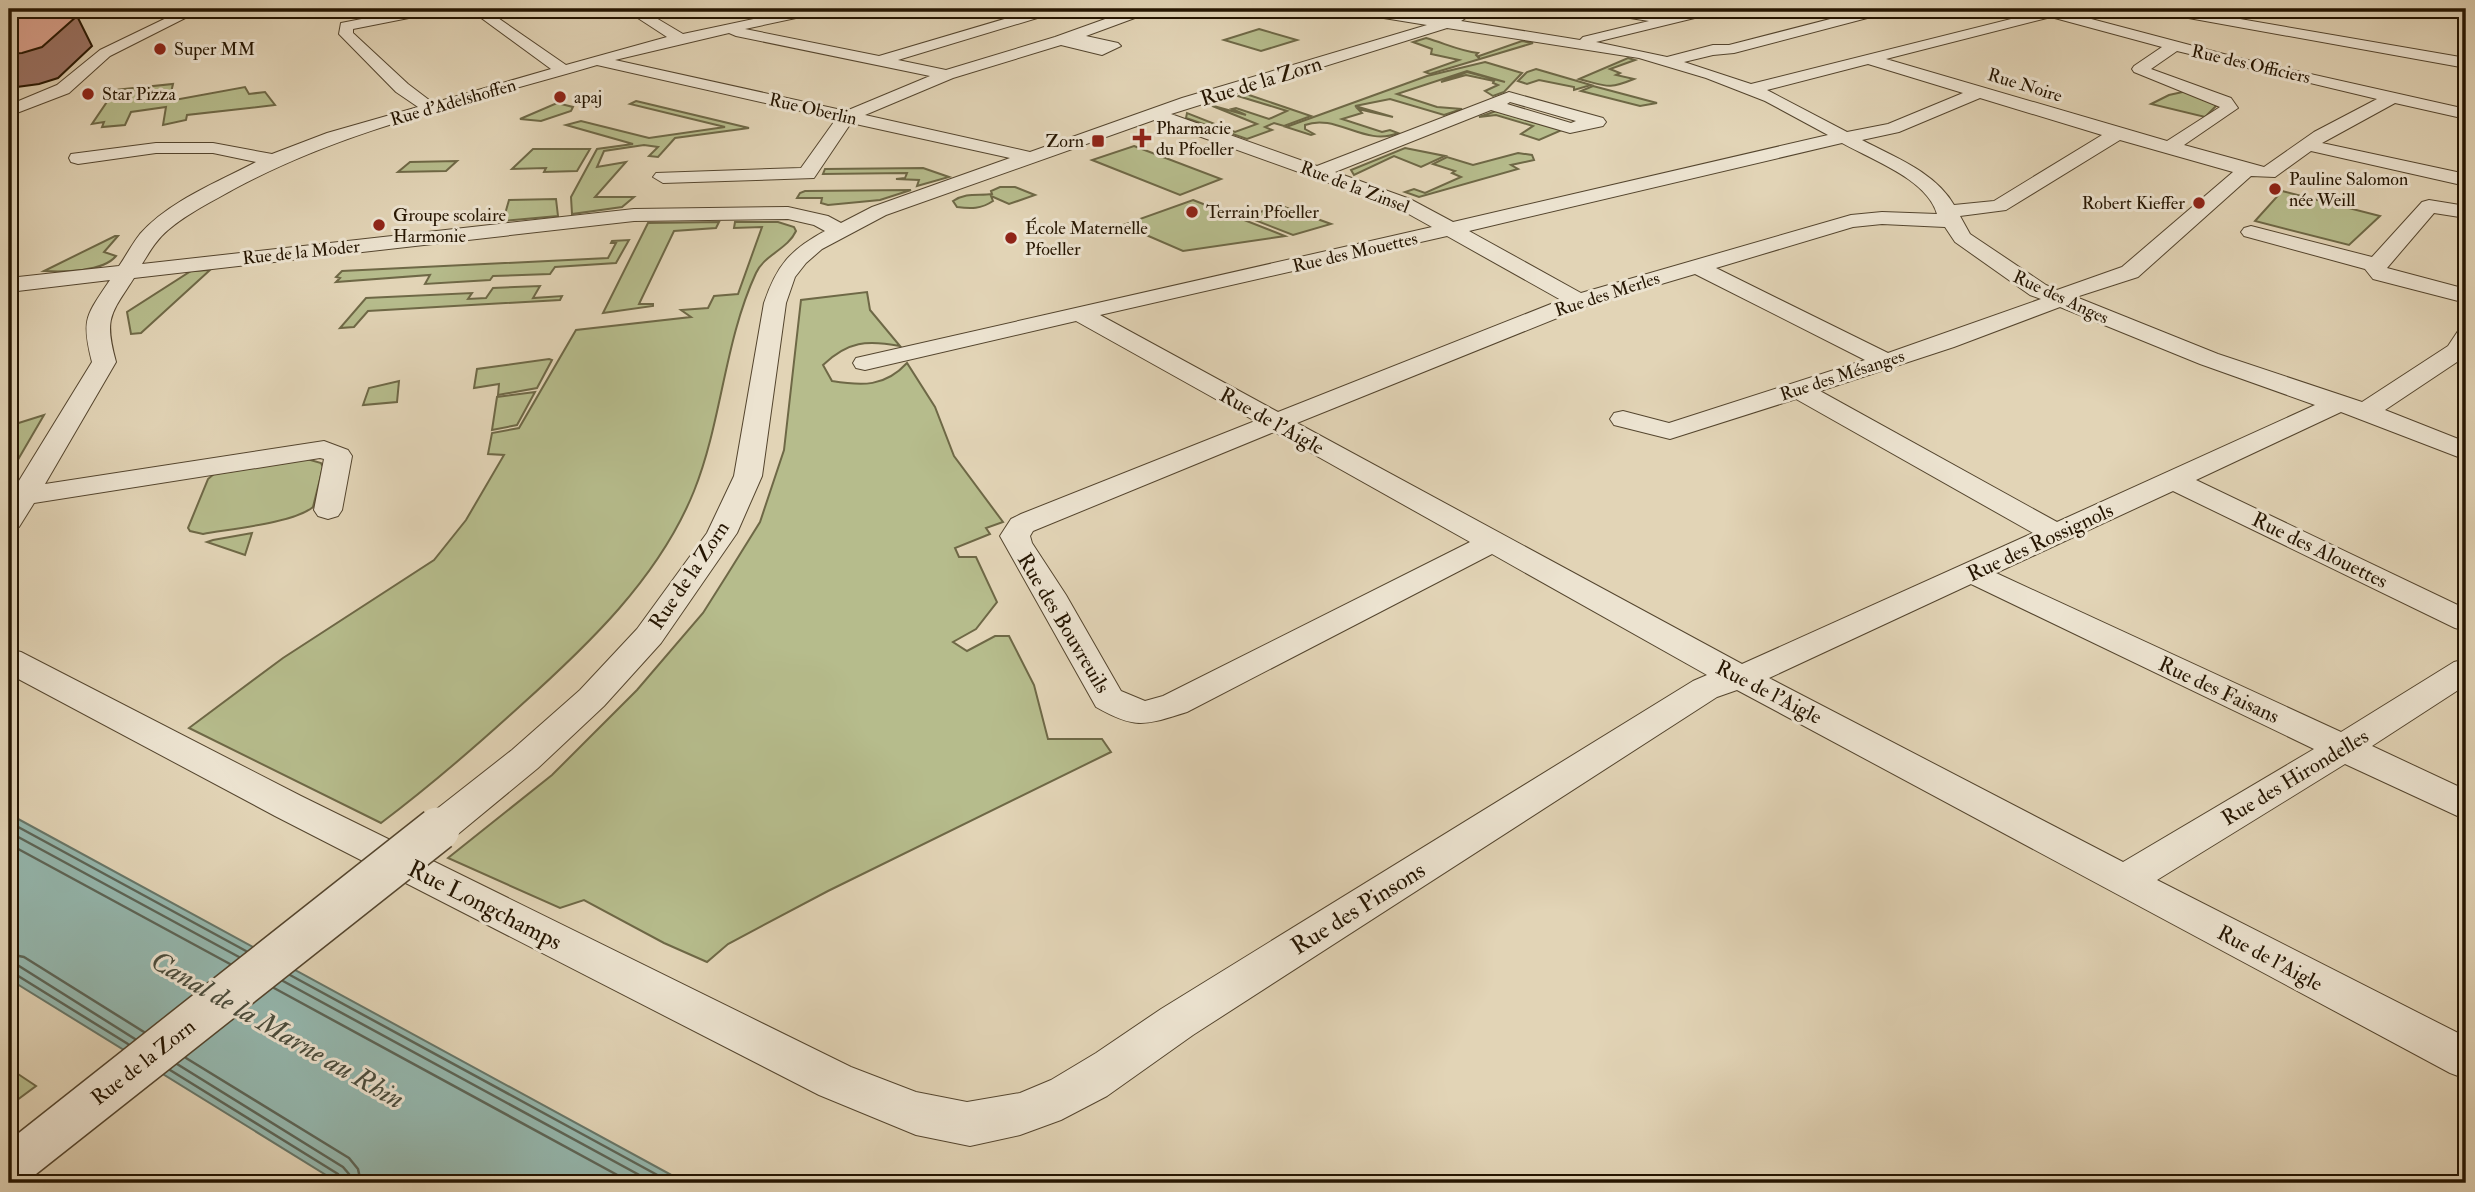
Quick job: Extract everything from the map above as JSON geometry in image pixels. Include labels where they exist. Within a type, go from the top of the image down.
[{"type":"main road","points":[[9,33],[42,9]]},
{"type":"street","points":[[9,111],[63,89],[105,53],[196,9]]},
{"type":"street","points":[[430,108],[402,88],[346,34],[346,26],[434,9]]},
{"type":"street","points":[[476,9],[563,70]]},
{"type":"street","points":[[631,9],[679,38]]},
{"type":"street","name":"Rue d'Adelshoffen","points":[[26,496],[104,362],[96,331],[100,313],[147,239],[160,226],[196,202],[274,160],[333,138],[679,38],[724,29],[782,12],[819,9]]},
{"type":"street","points":[[882,61],[1052,9]]},
{"type":"street","points":[[634,215],[663,177],[807,174],[846,117],[947,75],[1146,9]]},
{"type":"street","name":"Rue des Anges","points":[[1353,9],[1669,61],[1751,89],[1780,102],[1926,184],[1938,195],[1962,238],[2023,282],[2209,359],[2351,408],[2466,452]]},
{"type":"street","points":[[1445,24],[1473,9]]},
{"type":"street","points":[[1598,9],[1656,17],[1666,21]]},
{"type":"street","points":[[1669,61],[1713,50],[1728,50],[1885,9]]},
{"type":"street","points":[[1751,89],[2047,10]]},
{"type":"street","name":"Rue des Officiers","points":[[2047,10],[2174,46],[2466,114]]},
{"type":"street","points":[[1573,44],[1706,11]]},
{"type":"street","points":[[1029,16],[1085,29]]},
{"type":"street","points":[[2146,38],[2183,18],[2466,63]]},
{"type":"street","name":"Rue de la Zorn","points":[[16,1162],[524,759],[592,698],[649,636],[690,583],[722,533],[748,476],[775,303],[784,276],[798,258],[840,231],[879,211],[1188,102],[1445,24]]},
{"type":"street","points":[[724,29],[947,75]]},
{"type":"street","points":[[2171,147],[2229,108],[2225,102],[2140,69],[2174,46]]},
{"type":"street","name":"Rue Noire","points":[[1868,59],[2117,134],[2255,172]]},
{"type":"street","name":"Rue Oberlin","points":[[595,61],[1030,158]]},
{"type":"street","name":"Rue des Mouettes","points":[[865,363],[1843,137],[1893,128],[1977,93]]},
{"type":"street","points":[[1319,172],[1490,104],[1510,97],[1597,122],[1570,128],[1490,104]]},
{"type":"street","name":"Rue des Mésanges","points":[[1623,419],[1670,431],[1930,347],[2048,306],[2069,292],[2130,272],[2255,172],[2274,171],[2314,141],[2393,97]]},
{"type":"street","name":"Rue de la Zinsel","points":[[1157,115],[1403,203],[1579,301]]},
{"type":"street","name":"Rue des Merles","points":[[1278,424],[1579,301],[1851,221],[1949,217],[1999,206],[2117,134]]},
{"type":"street","points":[[2314,141],[2466,172]]},
{"type":"street","points":[[2314,141],[2466,180]]},
{"type":"street","points":[[78,158],[156,148],[213,148],[274,160]]},
{"type":"street","points":[[2466,212],[2429,206],[2375,269],[2381,274],[2466,296]]},
{"type":"street","name":"Rue de la Moder","points":[[9,285],[634,215],[789,213],[821,220],[840,231]]},
{"type":"street","points":[[2251,232],[2377,265]]},
{"type":"street","points":[[1696,266],[1886,361]]},
{"type":"street","name":"Rue de l'Aigle","points":[[1079,313],[1741,678],[1798,705],[2123,881],[2466,1059]]},
{"type":"street","name":"Rue des Rossignols","points":[[1741,678],[2173,480],[2351,408],[2463,346]]},
{"type":"street","points":[[1799,390],[2057,534]]},
{"type":"street","name":"Rue des Bouvreuils","points":[[1278,424],[1031,520],[1018,530],[1015,536],[1017,543],[1050,595],[1108,699],[1117,707],[1145,713],[1175,704],[1492,543]]},
{"type":"street","points":[[9,521],[26,496],[324,449],[338,456],[328,510]]},
{"type":"street","name":"Rue des Alouettes","points":[[2173,480],[2466,621]]},
{"type":"street","name":"Rue des Faisans","points":[[1972,573],[2466,806]]},
{"type":"street","name":"Rue Longchamps","points":[[9,660],[288,806],[835,1081],[921,1116],[971,1124]]},
{"type":"street","name":"Rue des Hirondelles","points":[[2123,881],[2466,670]]},
{"type":"street","name":"Rue des Pinsons","points":[[971,1124],[1014,1117],[1045,1106],[1093,1081],[1177,1022],[1689,699],[1721,682],[1741,678]]},
{"type":"green space","points":[[1259,29],[1297,40],[1261,51],[1224,40]]},
{"type":"green space","points":[[1426,38],[1478,53],[1476,55],[1479,58],[1522,41],[1533,43],[1430,74],[1425,72],[1459,60],[1431,54],[1432,49],[1413,42]]},
{"type":"green space","points":[[1628,58],[1635,60],[1610,69],[1620,73],[1616,75],[1634,79],[1607,86],[1579,79]]},
{"type":"green space","points":[[1485,62],[1522,73],[1504,92],[1493,96],[1485,91],[1498,85],[1493,83],[1494,81],[1466,75],[1441,82],[1467,72],[1505,82],[1467,71],[1397,94],[1437,107],[1462,109],[1444,115],[1390,99],[1355,106],[1393,117],[1358,109],[1362,113],[1342,119],[1382,132],[1390,130],[1398,133],[1374,136],[1317,122],[1305,125],[1305,129],[1314,134],[1311,135],[1286,127],[1427,76]]},
{"type":"green space","points":[[1536,69],[1591,85],[1574,90],[1574,87],[1539,80],[1527,84],[1518,81],[1527,72]]},
{"type":"green space","points":[[173,84],[169,101],[245,87],[249,94],[265,92],[275,105],[187,115],[186,120],[163,125],[166,107],[131,112],[125,125],[102,127],[104,122],[92,124],[115,90]]},
{"type":"green space","points":[[1593,86],[1657,103],[1640,106],[1581,91]]},
{"type":"green space","points":[[2187,91],[2218,104],[2205,117],[2151,104],[2169,95]]},
{"type":"green space","points":[[1246,94],[1311,116],[1284,126],[1274,123],[1265,127],[1272,130],[1247,139],[1186,118],[1187,113],[1235,132],[1257,124],[1210,105],[1246,115],[1232,109],[1236,108],[1269,119],[1287,111],[1238,96]]},
{"type":"green space","points":[[636,101],[749,128],[675,138],[658,157],[649,156],[658,147],[644,145],[604,151],[597,167],[626,162],[595,197],[634,197],[622,207],[572,214],[571,197],[597,149],[633,144],[566,125],[581,121],[649,138],[725,127],[630,104]]},
{"type":"green space","points":[[557,103],[573,107],[571,111],[541,121],[520,119]]},
{"type":"green space","points":[[1496,111],[1562,130],[1539,140],[1521,134],[1533,126],[1496,115],[1479,117]]},
{"type":"green space","points":[[1134,146],[1221,179],[1180,195],[1092,160]]},
{"type":"green space","points":[[1405,148],[1445,156],[1421,167],[1394,156],[1354,175],[1351,170]]},
{"type":"green space","points":[[533,149],[590,149],[577,171],[512,169]]},
{"type":"green space","points":[[1518,153],[1532,155],[1534,160],[1511,165],[1518,169],[1419,197],[1405,192],[1414,189],[1425,193],[1461,177],[1452,173],[1455,171],[1433,164],[1447,157],[1473,165]]},
{"type":"green space","points":[[457,161],[446,171],[398,172],[410,162]]},
{"type":"green space","points":[[923,168],[949,177],[917,186],[919,180],[896,179],[905,178],[907,173],[823,174],[825,169]]},
{"type":"green space","points":[[1000,187],[1015,187],[1035,195],[1009,204],[991,196],[993,201],[971,208],[957,207],[953,201],[968,195],[992,194],[991,191]]},
{"type":"green space","points":[[911,190],[880,200],[828,205],[821,203],[822,198],[797,198],[805,191]]},
{"type":"green space","points":[[2282,191],[2380,216],[2349,245],[2255,221]]},
{"type":"green space","points":[[556,199],[558,216],[503,221],[509,200]]},
{"type":"green space","name":"Terrain Pfoeller","points":[[1193,200],[1285,236],[1183,251],[1123,225]]},
{"type":"green space","points":[[1279,205],[1331,224],[1293,235],[1247,217]]},
{"type":"green space","points":[[719,222],[716,228],[674,231],[639,304],[653,306],[603,313],[648,223]]},
{"type":"green space","points":[[735,222],[778,222],[794,227],[796,231],[788,243],[764,261],[745,299],[711,437],[694,491],[679,523],[641,581],[595,635],[545,684],[381,823],[189,728],[283,658],[434,560],[466,520],[504,455],[488,454],[492,433],[519,428],[576,330],[691,317],[681,310],[708,308],[714,296],[738,294],[762,227],[734,228]]},
{"type":"green space","points":[[118,236],[104,252],[116,256],[102,265],[82,270],[44,271]]},
{"type":"green space","points":[[629,240],[616,263],[555,267],[550,274],[493,276],[490,280],[425,284],[430,275],[336,282],[340,278],[336,277],[342,271],[608,258],[616,243],[611,243],[612,241]]},
{"type":"green space","points":[[210,270],[141,333],[131,334],[127,312],[191,271]]},
{"type":"green space","points":[[540,286],[533,298],[562,296],[560,300],[368,311],[354,327],[340,328],[366,298],[472,293],[468,299],[486,298],[493,288]]},
{"type":"green space","points":[[867,292],[870,310],[900,346],[868,343],[841,351],[823,365],[832,381],[863,384],[882,381],[907,363],[935,407],[954,456],[1003,522],[986,528],[990,534],[955,548],[959,557],[976,557],[997,602],[976,629],[953,642],[967,651],[995,636],[1009,636],[1034,685],[1048,739],[1102,739],[1111,752],[828,891],[728,944],[707,962],[664,943],[584,900],[560,908],[448,858],[552,775],[637,690],[703,613],[760,522],[784,450],[801,300]]},
{"type":"green space","points":[[552,360],[537,388],[498,395],[499,384],[474,388],[477,369]]},
{"type":"green space","points":[[399,381],[397,402],[363,405],[369,388]]},
{"type":"green space","points":[[535,392],[517,425],[492,430],[497,397]]},
{"type":"green space","points":[[44,415],[9,475],[9,426]]},
{"type":"green space","points":[[307,459],[321,463],[323,467],[313,507],[304,513],[277,521],[203,534],[188,528],[208,479],[214,474]]},
{"type":"green space","points":[[252,533],[245,555],[207,542],[213,540]]},
{"type":"green space","points":[[9,1068],[36,1086],[9,1106]]},
{"type":"water","name":"Canal de la Marne au Rhin","points":[[9,814],[686,1183],[339,1183],[9,979]]},
{"type":"building","points":[[77,16],[42,47],[9,54],[9,18]]},
{"type":"tram line","points":[[9,24],[28,9]]},
{"type":"place","name":"Super MM","points":[[160,49]]},
{"type":"place","name":"Star Pizza","points":[[88,94]]},
{"type":"place","name":"apaj","points":[[560,97]]},
{"type":"place","name":"Pharmacie du Pfoeller","points":[[1142,138]]},
{"type":"place","name":"Zorn","points":[[1098,141]]},
{"type":"place","name":"Pauline Salomon née Weill","points":[[2275,189]]},
{"type":"place","name":"Robert Kieffer","points":[[2199,203]]},
{"type":"place","name":"Terrain Pfoeller","points":[[1192,212]]},
{"type":"place","name":"Groupe scolaire Harmonie","points":[[379,225]]},
{"type":"place","name":"École Maternelle Pfoeller","points":[[1011,238]]}]
